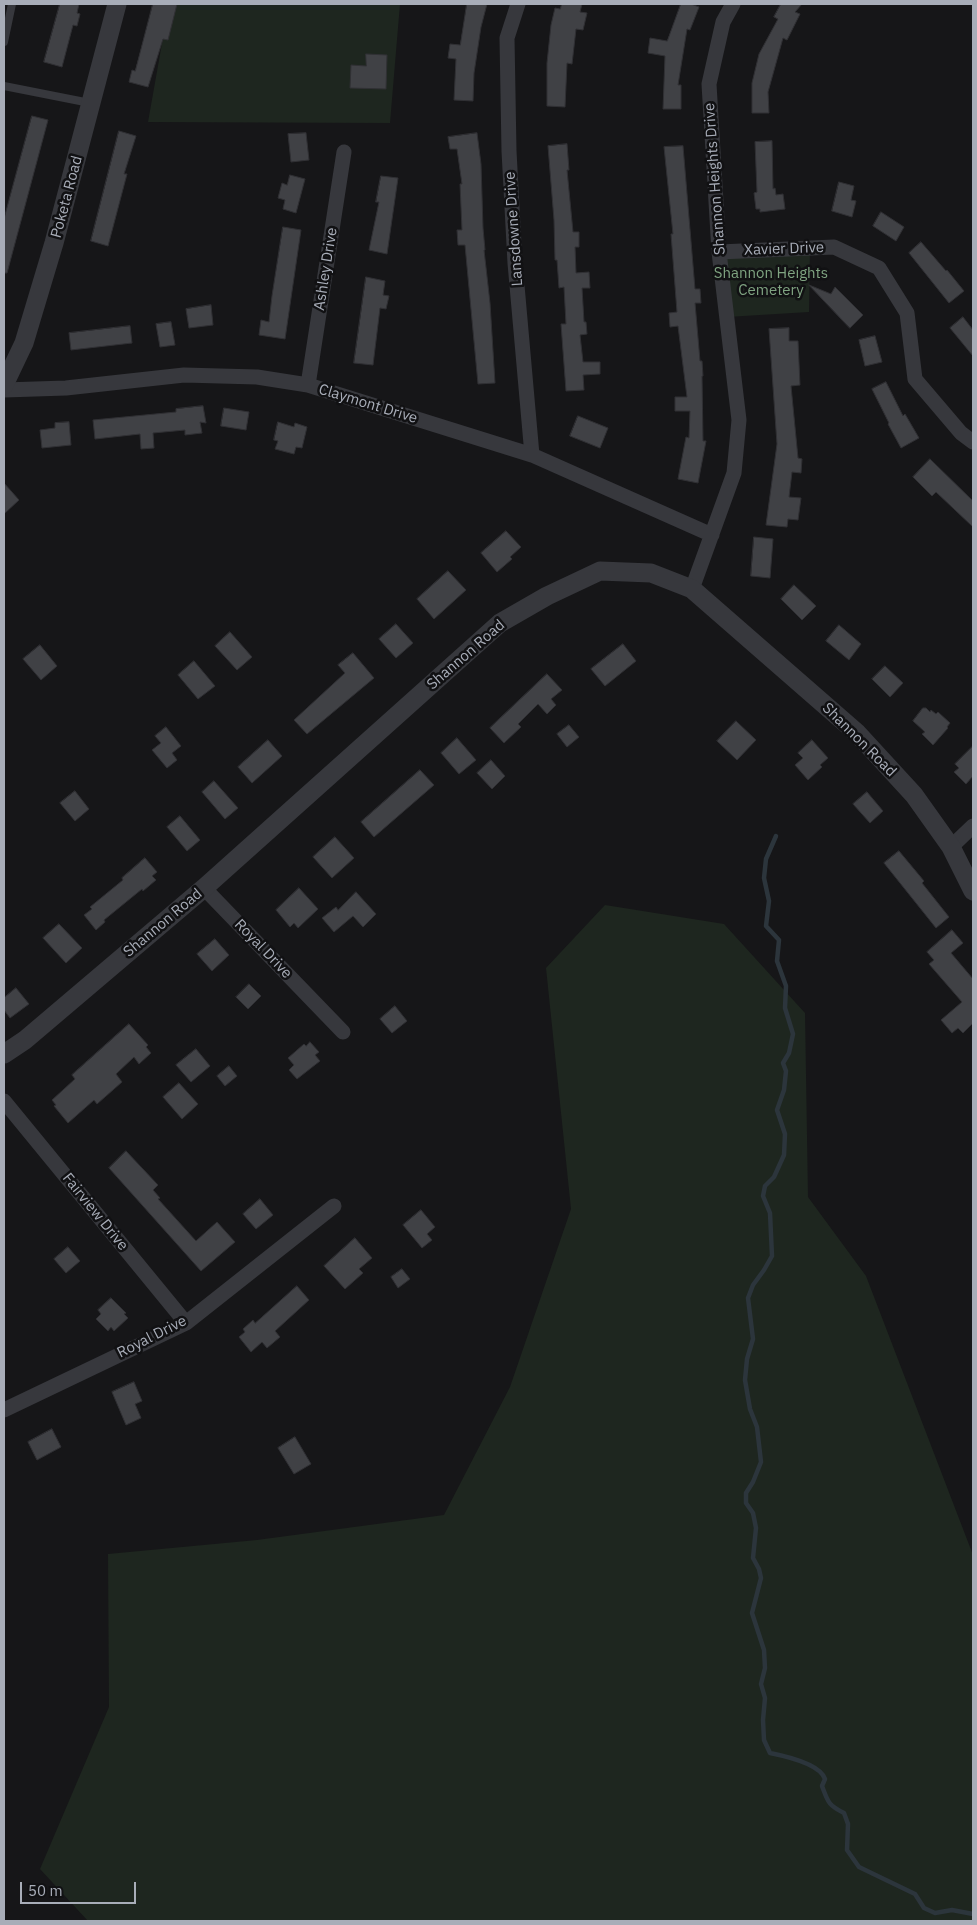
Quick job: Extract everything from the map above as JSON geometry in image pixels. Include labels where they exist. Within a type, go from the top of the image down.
[{"type":"street","name":"Poketa Road","points":[[4,385],[24,343],[92,103],[117,4]]},
{"type":"street","name":"Lansdowne Drive","points":[[518,4],[507,38],[509,150],[515,263],[532,455]]},
{"type":"street","name":"Shannon Heights Drive","points":[[692,589],[734,473],[739,420],[719,252],[709,84],[723,22],[734,4]]},
{"type":"street","name":"Ashley Drive","points":[[308,385],[344,152]]},
{"type":"street","name":"Xavier Drive","points":[[719,252],[834,247],[879,268],[907,313],[916,379],[961,433],[973,442]]},
{"type":"street","name":"Claymont Drive","points":[[4,390],[66,388],[184,375],[257,376],[308,385],[532,455],[712,534]]},
{"type":"street","name":"Shannon Road","points":[[4,1054],[25,1040],[204,888],[500,623],[547,596],[600,571],[651,573],[692,589],[856,733],[914,795],[951,847],[973,891]]},
{"type":"street","points":[[951,847],[973,826]]},
{"type":"street","name":"Royal Drive","points":[[204,888],[343,1032]]},
{"type":"street","name":"Fairview Drive","points":[[4,1101],[186,1323]]},
{"type":"street","name":"Royal Drive","points":[[4,1410],[186,1323],[334,1206]]},
{"type":"lane","points":[[4,42],[12,4]]},
{"type":"lane","points":[[4,86],[92,103]]},
{"type":"green space","points":[[169,4],[400,4],[390,123],[148,122]]},
{"type":"green space","name":"Shannon Heights Cemetery","points":[[810,248],[809,312],[727,317],[719,252]]},
{"type":"green space","points":[[605,905],[724,924],[805,1013],[808,1197],[866,1276],[973,1555],[973,1921],[88,1921],[40,1869],[109,1707],[108,1554],[257,1540],[444,1515],[510,1387],[571,1209],[546,968]]},
{"type":"building","points":[[60,4],[79,4],[77,13],[80,14],[77,26],[73,25],[62,67],[44,62]]},
{"type":"building","points":[[153,4],[177,4],[168,40],[163,39],[148,87],[129,82],[132,70],[135,71]]},
{"type":"building","points":[[467,4],[487,4],[481,27],[474,73],[473,101],[454,100],[456,59],[448,58],[450,44],[460,45]]},
{"type":"building","points":[[562,4],[582,4],[580,12],[587,13],[583,30],[576,29],[572,64],[567,63],[565,107],[547,106],[547,63],[551,25],[555,8],[560,9]]},
{"type":"building","points":[[681,4],[691,4],[699,7],[690,30],[687,29],[678,85],[681,85],[681,109],[663,109],[665,56],[648,53],[650,38],[667,41]]},
{"type":"building","points":[[781,4],[802,4],[795,12],[800,14],[787,40],[783,38],[768,92],[769,113],[752,113],[752,83],[759,54],[778,19],[774,17]]},
{"type":"building","points":[[366,54],[387,55],[386,89],[350,88],[351,65],[366,66]]},
{"type":"building","points":[[32,116],[48,120],[7,273],[4,273],[4,219]]},
{"type":"building","points":[[119,131],[136,136],[124,174],[127,174],[108,246],[91,241]]},
{"type":"building","points":[[306,133],[309,160],[291,162],[288,134]]},
{"type":"building","points":[[477,133],[481,164],[484,250],[490,303],[495,383],[478,384],[465,245],[458,245],[457,230],[462,230],[460,184],[462,184],[457,149],[450,149],[448,137]]},
{"type":"building","points":[[772,141],[773,189],[775,188],[776,195],[783,194],[785,209],[760,212],[760,209],[756,209],[754,193],[757,192],[755,142]]},
{"type":"building","points":[[567,144],[569,170],[567,170],[573,232],[579,232],[579,247],[575,247],[576,273],[589,272],[590,288],[582,288],[584,322],[586,322],[587,334],[580,335],[583,362],[600,362],[600,374],[583,375],[584,390],[566,391],[561,324],[566,324],[564,287],[559,288],[557,260],[555,260],[548,146]]},
{"type":"building","points":[[683,146],[695,289],[700,289],[701,303],[695,303],[703,376],[703,441],[706,441],[698,483],[678,479],[686,437],[689,438],[690,411],[675,411],[675,397],[687,397],[678,326],[670,327],[669,313],[677,312],[671,234],[673,234],[664,147]]},
{"type":"building","points":[[290,175],[305,179],[296,213],[283,209],[285,200],[278,198],[282,183],[287,185]]},
{"type":"building","points":[[381,176],[398,178],[387,254],[369,250],[379,202],[376,202]]},
{"type":"building","points":[[839,182],[854,186],[851,200],[856,201],[852,217],[832,211]]},
{"type":"building","points":[[881,212],[904,227],[896,241],[873,226]]},
{"type":"building","points":[[283,227],[301,230],[285,339],[259,335],[261,320],[269,322]]},
{"type":"building","points":[[921,242],[964,291],[949,303],[909,253]]},
{"type":"building","points":[[366,277],[385,281],[383,295],[389,296],[386,309],[380,308],[373,365],[354,363]]},
{"type":"building","points":[[809,285],[831,294],[835,287],[863,315],[850,328]]},
{"type":"building","points":[[211,305],[213,325],[189,328],[186,309]]},
{"type":"building","points":[[963,317],[973,330],[973,356],[950,328]]},
{"type":"building","points":[[171,322],[175,345],[160,347],[156,324]]},
{"type":"building","points":[[130,326],[132,343],[71,350],[69,333]]},
{"type":"building","points":[[789,328],[789,341],[798,341],[800,385],[791,386],[798,458],[802,459],[801,473],[792,472],[789,497],[801,498],[798,520],[788,519],[787,527],[766,525],[777,444],[769,329]]},
{"type":"building","points":[[875,336],[882,362],[865,366],[859,340]]},
{"type":"building","points":[[886,382],[903,416],[905,414],[919,438],[901,448],[872,389]]},
{"type":"building","points":[[203,406],[206,423],[200,422],[202,433],[185,435],[185,430],[153,433],[154,448],[141,449],[140,434],[95,439],[93,420],[176,412],[176,409]]},
{"type":"building","points":[[224,408],[249,412],[246,430],[221,426]]},
{"type":"building","points":[[578,416],[608,428],[600,448],[570,436]]},
{"type":"building","points":[[69,422],[71,445],[42,448],[40,430],[55,428],[55,423]]},
{"type":"building","points":[[278,422],[294,427],[295,423],[307,427],[302,448],[296,447],[294,454],[275,449],[278,441],[274,440]]},
{"type":"building","points":[[930,459],[973,501],[973,527],[936,492],[932,496],[913,477]]},
{"type":"building","points":[[4,483],[19,500],[4,514]]},
{"type":"building","points":[[506,531],[521,547],[510,557],[512,559],[497,572],[481,553]]},
{"type":"building","points":[[754,537],[773,539],[770,578],[751,576]]},
{"type":"building","points":[[448,571],[466,590],[434,619],[417,599]]},
{"type":"building","points":[[794,585],[816,606],[802,620],[781,599]]},
{"type":"building","points":[[396,624],[413,643],[396,658],[379,639]]},
{"type":"building","points":[[839,625],[861,644],[849,660],[826,641]]},
{"type":"building","points":[[230,632],[252,657],[237,670],[215,646]]},
{"type":"building","points":[[623,644],[636,661],[605,686],[591,669]]},
{"type":"building","points":[[40,645],[57,666],[41,680],[23,659]]},
{"type":"building","points":[[353,653],[374,678],[307,734],[294,720],[345,673],[338,665]]},
{"type":"building","points":[[194,661],[215,686],[198,699],[178,675]]},
{"type":"building","points":[[885,666],[903,683],[890,697],[872,679]]},
{"type":"building","points":[[547,674],[562,690],[551,699],[556,705],[547,714],[538,704],[518,724],[521,727],[504,743],[490,728]]},
{"type":"building","points":[[923,708],[930,712],[931,710],[936,714],[938,712],[950,723],[933,745],[922,734],[925,732],[913,721]]},
{"type":"building","points":[[736,721],[756,740],[737,760],[717,741]]},
{"type":"building","points":[[569,725],[579,737],[567,747],[557,734]]},
{"type":"building","points":[[166,727],[181,746],[172,753],[177,760],[167,768],[152,750],[161,743],[155,736]]},
{"type":"building","points":[[457,738],[476,760],[459,774],[441,753]]},
{"type":"building","points":[[268,740],[282,756],[252,783],[238,767]]},
{"type":"building","points":[[812,740],[828,758],[820,765],[822,767],[808,780],[795,765],[803,758],[798,753]]},
{"type":"building","points":[[973,746],[973,776],[966,784],[954,772],[959,768],[955,764]]},
{"type":"building","points":[[491,760],[505,776],[492,789],[477,773]]},
{"type":"building","points":[[420,770],[434,785],[374,837],[361,822]]},
{"type":"building","points":[[214,781],[238,808],[225,819],[202,792]]},
{"type":"building","points":[[75,791],[89,809],[75,821],[60,803]]},
{"type":"building","points":[[867,792],[883,811],[870,823],[853,804]]},
{"type":"building","points":[[180,816],[200,840],[187,851],[167,827]]},
{"type":"building","points":[[335,837],[354,858],[332,878],[313,857]]},
{"type":"building","points":[[899,851],[924,881],[922,883],[949,917],[936,928],[884,863]]},
{"type":"building","points":[[145,858],[157,872],[152,876],[156,880],[104,920],[105,922],[96,930],[84,915],[92,909],[90,907],[123,880],[122,878]]},
{"type":"building","points":[[299,888],[318,909],[298,928],[294,923],[290,927],[276,910]]},
{"type":"building","points":[[356,892],[376,914],[363,927],[353,916],[334,932],[322,918],[336,907],[338,910]]},
{"type":"building","points":[[59,924],[82,948],[66,963],[43,938]]},
{"type":"building","points":[[952,930],[963,943],[951,953],[973,979],[973,1023],[963,1033],[958,1028],[952,1033],[941,1020],[962,1002],[929,964],[934,960],[927,952]]},
{"type":"building","points":[[215,939],[229,955],[212,971],[197,954]]},
{"type":"building","points":[[249,984],[261,996],[248,1009],[236,997]]},
{"type":"building","points":[[16,988],[29,1004],[10,1018],[4,1010],[4,998]]},
{"type":"building","points":[[395,1006],[407,1021],[392,1033],[380,1019]]},
{"type":"building","points":[[129,1024],[148,1045],[146,1047],[151,1053],[139,1064],[134,1057],[116,1074],[122,1082],[97,1104],[94,1100],[68,1123],[54,1106],[56,1105],[52,1100],[75,1079],[72,1075]]},
{"type":"building","points":[[310,1042],[319,1052],[315,1055],[320,1061],[297,1079],[289,1070],[294,1065],[288,1058],[304,1044],[306,1046]]},
{"type":"building","points":[[196,1049],[210,1066],[191,1082],[176,1065]]},
{"type":"building","points":[[229,1066],[237,1076],[225,1086],[217,1076]]},
{"type":"building","points":[[179,1083],[198,1104],[182,1119],[163,1097]]},
{"type":"building","points":[[126,1151],[158,1185],[153,1190],[160,1198],[158,1199],[196,1241],[217,1222],[235,1242],[201,1271],[109,1168]]},
{"type":"building","points":[[260,1199],[273,1215],[256,1229],[243,1214]]},
{"type":"building","points":[[421,1210],[435,1227],[427,1234],[432,1240],[422,1248],[403,1225]]},
{"type":"building","points":[[355,1238],[372,1258],[359,1269],[363,1273],[345,1289],[324,1266]]},
{"type":"building","points":[[68,1247],[80,1261],[66,1273],[54,1259]]},
{"type":"building","points":[[402,1269],[410,1279],[398,1288],[391,1277]]},
{"type":"building","points":[[297,1286],[309,1300],[275,1331],[280,1337],[267,1348],[262,1342],[251,1352],[239,1337],[245,1332],[243,1329],[253,1320],[255,1323]]},
{"type":"building","points":[[111,1298],[126,1313],[124,1314],[128,1318],[114,1331],[111,1327],[108,1331],[96,1319],[101,1314],[98,1310]]},
{"type":"building","points":[[134,1382],[142,1401],[135,1404],[141,1418],[126,1425],[112,1392]]},
{"type":"building","points":[[52,1429],[61,1447],[37,1460],[28,1442]]},
{"type":"building","points":[[295,1437],[311,1464],[294,1474],[278,1448]]},
{"type":"waterway","points":[[776,836],[766,859],[764,878],[769,901],[766,926],[779,940],[777,961],[786,986],[785,1008],[793,1034],[789,1053],[783,1063],[786,1071],[784,1090],[777,1110],[785,1134],[784,1155],[774,1177],[765,1186],[763,1196],[770,1213],[772,1256],[753,1285],[748,1298],[753,1339],[747,1359],[745,1380],[750,1409],[757,1427],[761,1462],[753,1482],[746,1493],[746,1503],[753,1513],[756,1528],[753,1558],[761,1578],[752,1613],[764,1650],[765,1668],[761,1684],[765,1698],[764,1740],[770,1753],[809,1765],[822,1774],[825,1779],[822,1786],[827,1799],[835,1808],[844,1813],[848,1824],[847,1850],[859,1867],[915,1894],[924,1908],[935,1913],[952,1910],[973,1914]]}]
